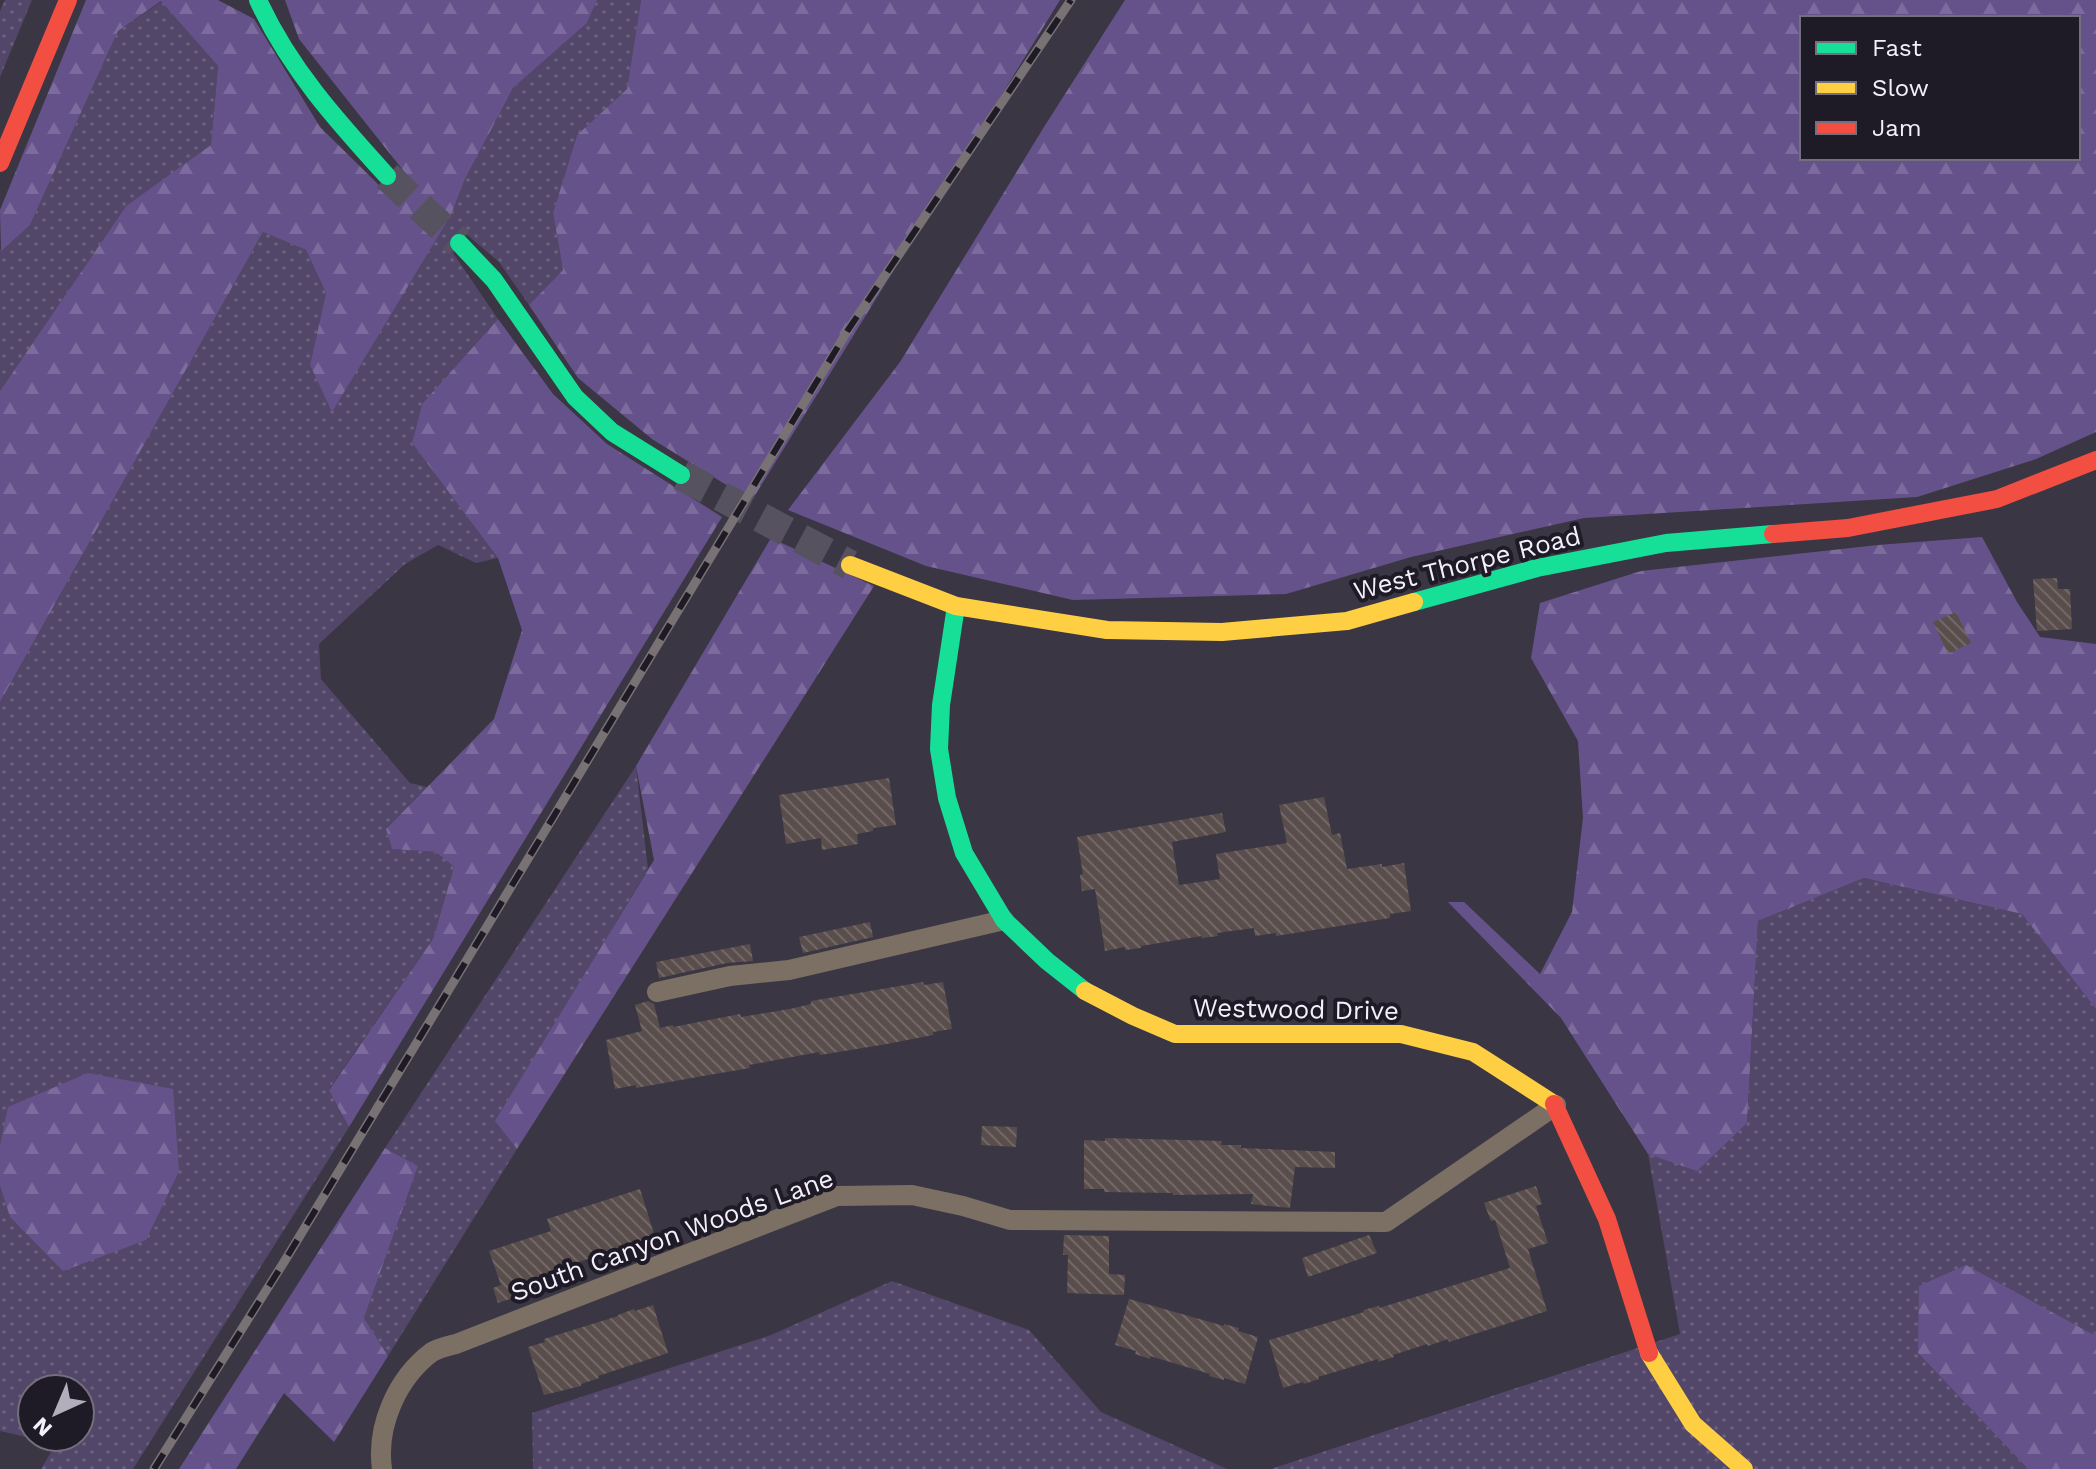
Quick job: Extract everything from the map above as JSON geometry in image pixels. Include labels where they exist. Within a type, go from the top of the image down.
[{"type":"main road","points":[[0,124],[50,0]]},
{"type":"main road","points":[[0,163],[68,0]]},
{"type":"main road","points":[[258,0],[268,25],[304,81],[387,176]]},
{"type":"main road","points":[[459,243],[494,280],[575,397],[612,432],[681,475]]},
{"type":"main road","name":"West Thorpe Road","points":[[850,565],[956,606],[1107,630],[1222,632],[1347,621],[1537,568],[1674,542],[1848,528],[1997,499],[2096,460]]},
{"type":"main road","name":"Westwood Drive","points":[[956,606],[941,705],[939,749],[947,798],[964,853],[1004,920],[1080,989],[1175,1034],[1401,1034],[1473,1052],[1556,1105]]},
{"type":"main road","points":[[1556,1105],[1607,1219],[1649,1352],[1693,1424],[1744,1469]]},
{"type":"street","points":[[657,992],[730,976],[789,970],[1004,920]]},
{"type":"street","name":"South Canyon Woods Lane","points":[[382,1469],[380,1455],[384,1427],[392,1401],[411,1372],[434,1350],[837,1196],[912,1195],[1010,1220],[1386,1222],[1556,1105]]},
{"type":"shaded area","points":[[5,0],[32,0],[0,77],[0,11]]},
{"type":"shaded area","points":[[597,0],[641,0],[627,89],[577,135],[553,213],[563,270],[529,305],[499,262],[465,233],[453,253],[498,319],[422,404],[412,443],[498,558],[476,563],[438,545],[405,564],[319,644],[321,679],[410,783],[427,787],[386,829],[392,849],[436,852],[454,867],[433,939],[329,1089],[349,1127],[133,1469],[41,1469],[51,1453],[96,1453],[96,1373],[16,1373],[16,1435],[0,1431],[0,1186],[10,1217],[9,1107],[0,1145],[0,702],[263,232],[306,250],[326,293],[310,365],[332,411],[451,215],[465,179],[513,88],[587,23]]},
{"type":"shaded area","points":[[162,1],[218,66],[211,146],[126,206],[0,391],[0,250],[30,225],[118,31]]},
{"type":"shaded area","points":[[636,766],[648,869],[496,1121],[517,1149],[388,1356],[364,1318],[418,1166],[385,1148]]},
{"type":"shaded area","points":[[1864,878],[2022,914],[2096,1009],[2096,1330],[2093,1334],[1918,1353],[2028,1469],[1271,1469],[1680,1334],[1648,1154],[1697,1170],[1747,1123],[1758,921]]},
{"type":"shaded area","points":[[892,1281],[1029,1330],[1101,1412],[1227,1469],[533,1469],[532,1413],[771,1335]]},
{"type":"green space","points":[[86,0],[218,0],[254,19],[320,127],[386,192],[414,184],[299,39],[285,0],[597,0],[587,23],[513,88],[465,179],[451,215],[332,412],[310,365],[326,293],[306,250],[263,232],[0,702],[0,391],[126,206],[211,145],[218,66],[161,1],[118,31],[30,225],[1,251],[0,210]]},
{"type":"green space","points":[[641,0],[1060,0],[754,497],[741,494],[652,439],[578,378],[529,305],[563,270],[553,213],[577,135],[627,89]]},
{"type":"green space","points":[[1125,0],[2096,0],[2096,432],[2036,459],[1917,497],[1584,518],[1411,557],[1286,594],[1073,600],[926,566],[788,510],[900,362]]},
{"type":"green space","points":[[498,319],[553,394],[607,444],[722,517],[349,1127],[329,1090],[433,939],[454,867],[436,852],[392,849],[386,829],[494,719],[522,630],[498,558],[412,443],[422,404]]},
{"type":"green space","points":[[1982,537],[2040,637],[2096,644],[2096,1009],[2022,914],[1864,878],[1758,921],[1747,1123],[1697,1171],[1648,1154],[1561,1018],[1448,902],[1464,902],[1540,974],[1572,912],[1583,818],[1578,741],[1531,658],[1540,603],[1641,571]]},
{"type":"green space","points":[[771,538],[874,586],[517,1149],[495,1121],[654,860],[636,766]]},
{"type":"green space","points":[[88,1073],[173,1089],[179,1171],[146,1240],[63,1271],[10,1217],[0,1186],[0,1145],[8,1107]]},
{"type":"green space","points":[[385,1148],[418,1166],[364,1318],[388,1356],[334,1442],[284,1393],[236,1469],[179,1469]]},
{"type":"green space","points":[[1966,1265],[2092,1334],[2096,1330],[2096,1469],[2028,1469],[1918,1353],[1919,1286]]},
{"type":"building","points":[[2057,578],[2058,589],[2070,589],[2072,629],[2037,631],[2033,579]]},
{"type":"building","points":[[1956,612],[1971,643],[1948,654],[1933,622]]},
{"type":"building","points":[[889,778],[896,825],[857,834],[858,844],[822,850],[821,838],[786,844],[779,795]]},
{"type":"building","points":[[1324,797],[1332,835],[1340,833],[1347,869],[1404,863],[1411,911],[1390,914],[1390,918],[1276,936],[1276,933],[1255,936],[1254,928],[1141,948],[1105,951],[1095,889],[1082,891],[1080,875],[1083,874],[1077,837],[1222,813],[1226,832],[1172,842],[1179,885],[1220,879],[1216,854],[1287,843],[1279,805]]},
{"type":"building","points":[[870,922],[873,937],[803,953],[799,937]]},
{"type":"building","points":[[750,944],[753,961],[727,963],[659,978],[656,962]]},
{"type":"building","points":[[923,982],[924,985],[943,982],[952,1029],[887,1044],[820,1055],[819,1052],[749,1065],[750,1068],[615,1089],[606,1040],[642,1031],[635,1005],[648,1001],[654,1004],[660,1028],[673,1027],[740,1014],[741,1017],[790,1009],[811,1004],[811,1001]]},
{"type":"building","points":[[982,1126],[1017,1127],[1016,1147],[981,1145]]},
{"type":"building","points":[[1105,1138],[1222,1141],[1221,1145],[1241,1145],[1241,1148],[1335,1152],[1335,1168],[1295,1167],[1290,1208],[1251,1204],[1253,1194],[1173,1195],[1084,1189],[1084,1140],[1105,1141]]},
{"type":"building","points":[[1536,1186],[1542,1204],[1536,1206],[1548,1243],[1528,1249],[1547,1311],[1283,1388],[1269,1340],[1510,1268],[1495,1220],[1491,1221],[1484,1203]]},
{"type":"building","points":[[640,1189],[655,1237],[548,1272],[552,1285],[498,1303],[493,1288],[501,1285],[489,1251],[551,1231],[547,1219]]},
{"type":"building","points":[[1064,1235],[1109,1236],[1109,1274],[1125,1275],[1124,1295],[1067,1293],[1068,1255],[1063,1255]]},
{"type":"building","points":[[1369,1235],[1377,1253],[1308,1277],[1302,1258]]},
{"type":"building","points":[[1129,1299],[1239,1328],[1238,1331],[1258,1337],[1245,1384],[1209,1376],[1150,1356],[1150,1359],[1115,1345]]},
{"type":"building","points":[[653,1305],[668,1353],[598,1376],[581,1386],[544,1395],[528,1347],[545,1342],[544,1339]]},
{"type":"tunnel","points":[[387,176],[459,243]]},
{"type":"tunnel","points":[[681,475],[850,565]]},
{"type":"railway","points":[[154,1469],[284,1262],[848,330],[1071,0]]},
{"type":"traffic: fast","points":[[258,0],[299,71],[387,176]]},
{"type":"traffic: fast","points":[[459,243],[494,280],[575,397],[612,432],[681,475]]},
{"type":"traffic: fast","points":[[1414,602],[1537,568],[1666,543],[1773,534]]},
{"type":"traffic: fast","points":[[956,606],[941,705],[939,749],[947,798],[964,853],[1004,920],[1047,961],[1085,991]]},
{"type":"traffic: slow","points":[[850,565],[956,606],[1107,630],[1222,632],[1347,621],[1414,602]]},
{"type":"traffic: slow","points":[[1085,991],[1175,1034],[1401,1034],[1473,1052],[1554,1104]]},
{"type":"traffic: slow","points":[[1649,1353],[1693,1424],[1744,1469]]},
{"type":"traffic: jam","points":[[0,163],[68,0]]},
{"type":"traffic: jam","points":[[1773,534],[1848,528],[1997,499],[2096,460]]},
{"type":"traffic: jam","points":[[1554,1104],[1607,1219],[1649,1353]]}]
